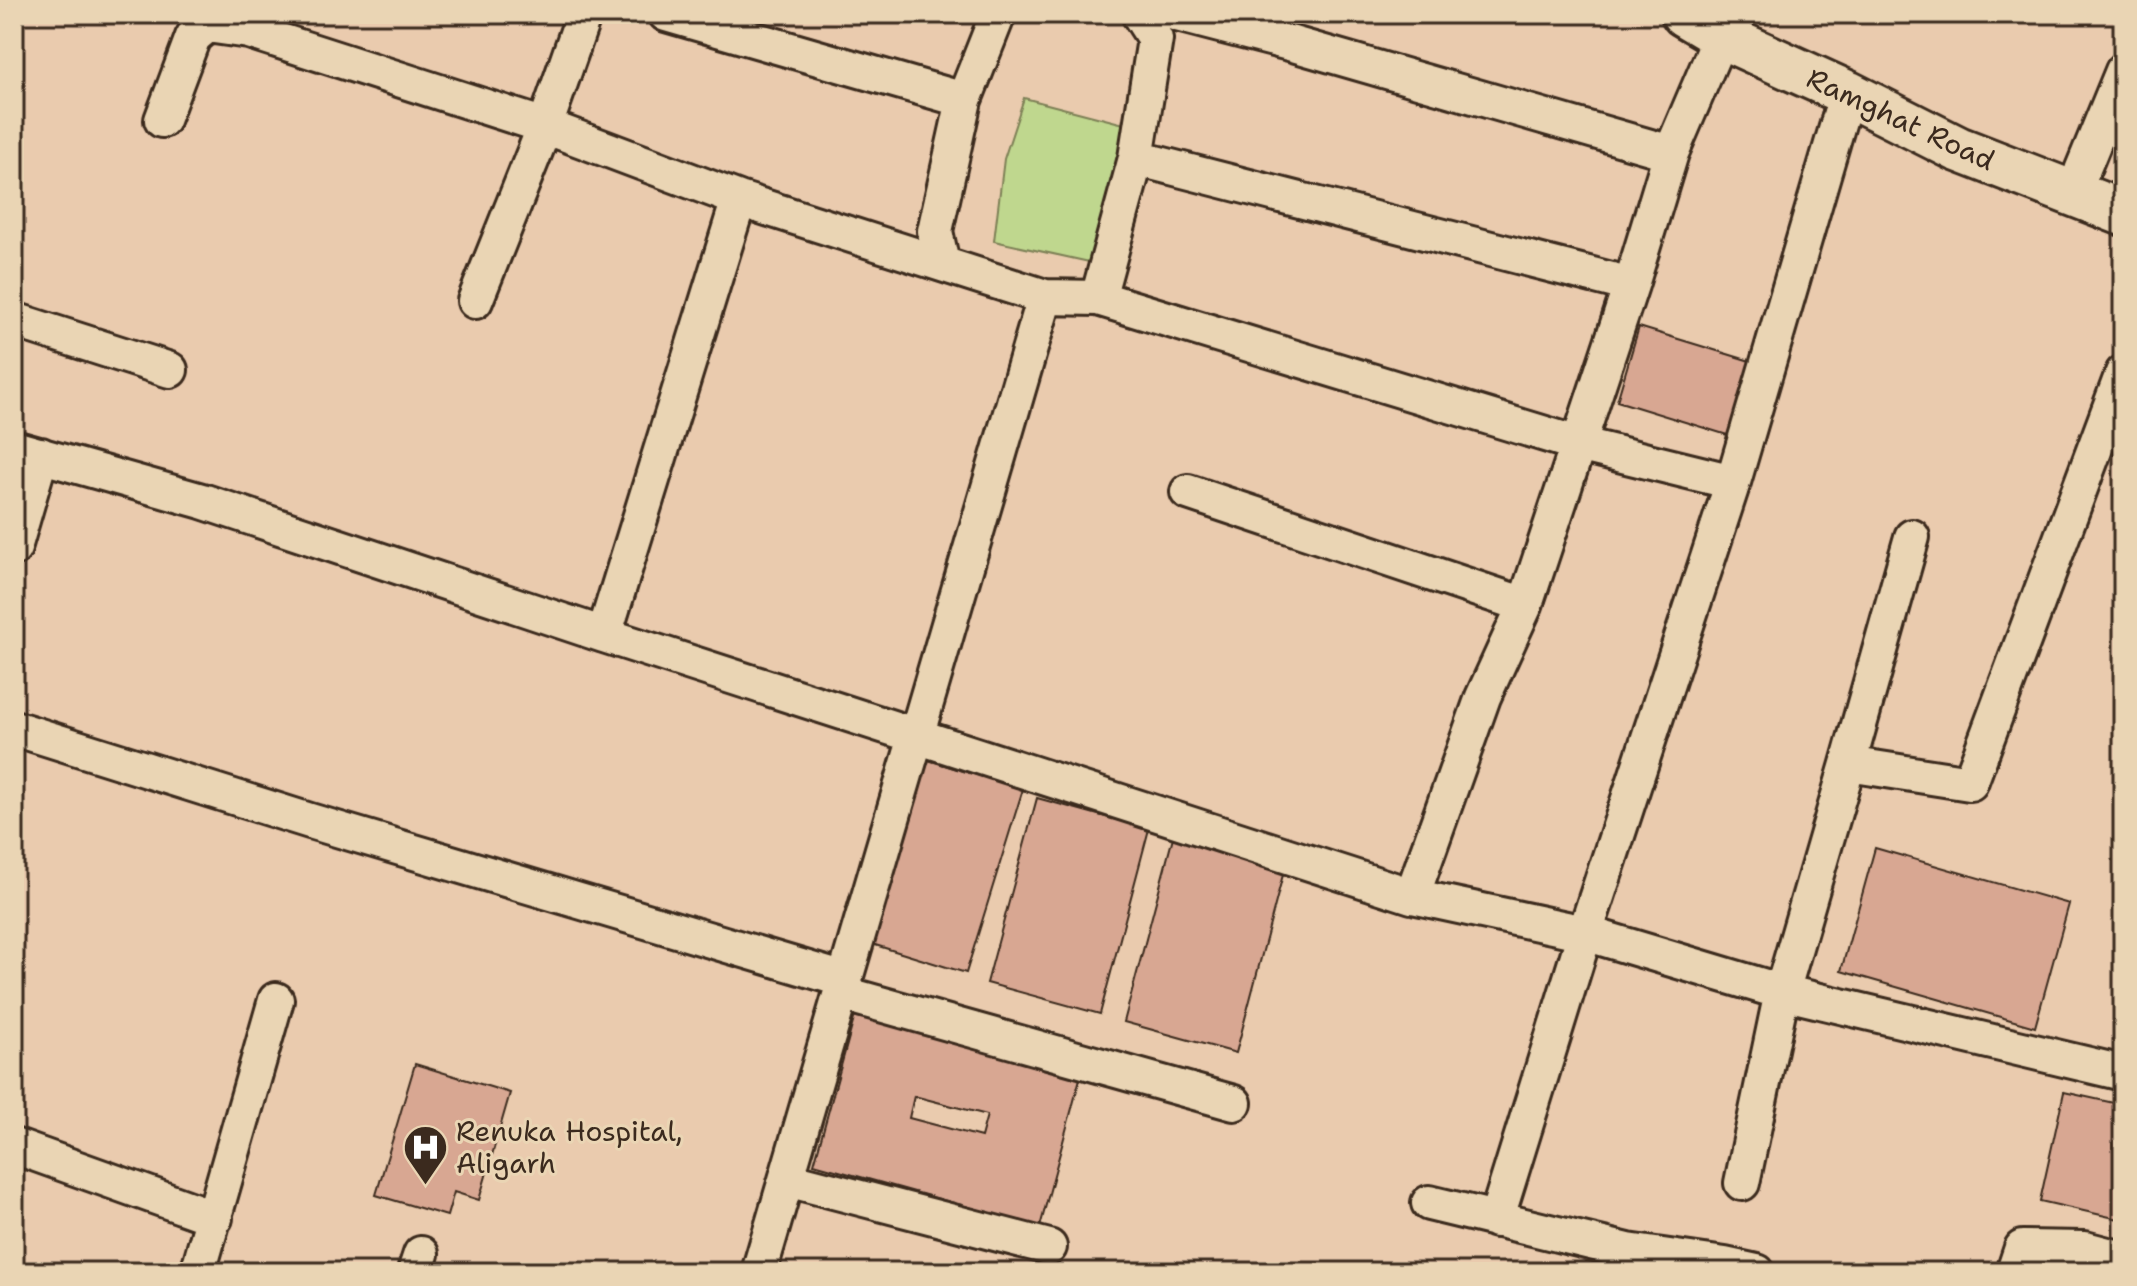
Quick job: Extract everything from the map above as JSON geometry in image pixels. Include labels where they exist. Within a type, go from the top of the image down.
[{"type":"main road","name":"Ramghat Road","points":[[1684,14],[1733,20],[1858,70],[1968,126],[2123,186]]},
{"type":"main road","name":"Ramghat Road","points":[[1733,20],[1847,93],[1958,149],[2123,213]]},
{"type":"street","points":[[475,301],[545,126],[584,14]]},
{"type":"street","points":[[666,14],[964,100]]},
{"type":"street","points":[[942,264],[935,231],[964,100],[998,14]]},
{"type":"street","points":[[1098,298],[1136,158],[1155,39],[1139,14]]},
{"type":"street","points":[[1177,14],[1293,44],[1671,153]]},
{"type":"street","points":[[1412,896],[1483,697],[1525,605],[1631,285],[1671,153],[1733,20]]},
{"type":"street","points":[[162,120],[193,37],[207,25],[249,31],[545,126],[739,199],[1045,297],[1098,298],[1578,444],[1733,482]]},
{"type":"street","points":[[2082,171],[2123,71]]},
{"type":"street","points":[[1496,1220],[1585,933],[1733,482],[1847,93]]},
{"type":"street","points":[[1136,158],[1631,285]]},
{"type":"street","points":[[604,635],[739,199]]},
{"type":"street","points":[[759,1272],[1045,297]]},
{"type":"street","points":[[14,320],[170,370]]},
{"type":"street","points":[[1848,764],[1970,783],[2123,373]]},
{"type":"street","points":[[14,548],[27,451],[202,501],[915,737],[1412,896],[1585,933],[1782,992],[2123,1073]]},
{"type":"street","points":[[1188,492],[1525,605]]},
{"type":"street","points":[[1742,1183],[1782,992],[1912,537]]},
{"type":"street","points":[[14,728],[843,986],[1234,1103]]},
{"type":"street","points":[[198,1272],[276,1000]]},
{"type":"street","points":[[14,1146],[215,1218]]},
{"type":"street","points":[[787,1179],[1049,1247]]},
{"type":"street","points":[[1429,1203],[1628,1251],[1757,1272]]},
{"type":"street","points":[[2014,1272],[2022,1248],[2085,1249],[2123,1259]]},
{"type":"green space","points":[[1024,98],[1143,129],[1094,263],[994,241],[1004,159]]},
{"type":"building","points":[[1639,327],[1760,364],[1737,438],[1617,401]]},
{"type":"building","points":[[928,760],[1023,789],[966,973],[872,944]]},
{"type":"building","points":[[1037,798],[1149,829],[1100,1014],[987,983]]},
{"type":"building","points":[[1173,837],[1285,867],[1236,1053],[1124,1022]]},
{"type":"building","points":[[1875,848],[2069,904],[2035,1027],[1841,971]]},
{"type":"building","points":[[857,1008],[1082,1071],[1040,1227],[814,1164]],"holes":[[[914,1096],[987,1115],[981,1137],[909,1118]]]},
{"type":"building","points":[[415,1064],[510,1093],[479,1200],[454,1192],[447,1216],[376,1195]]},
{"type":"building","points":[[2064,1092],[2123,1105],[2123,1220],[2040,1201]]},
{"type":"place","name":"Renuka Hospital, Aligarh","points":[[425,1186]]}]
